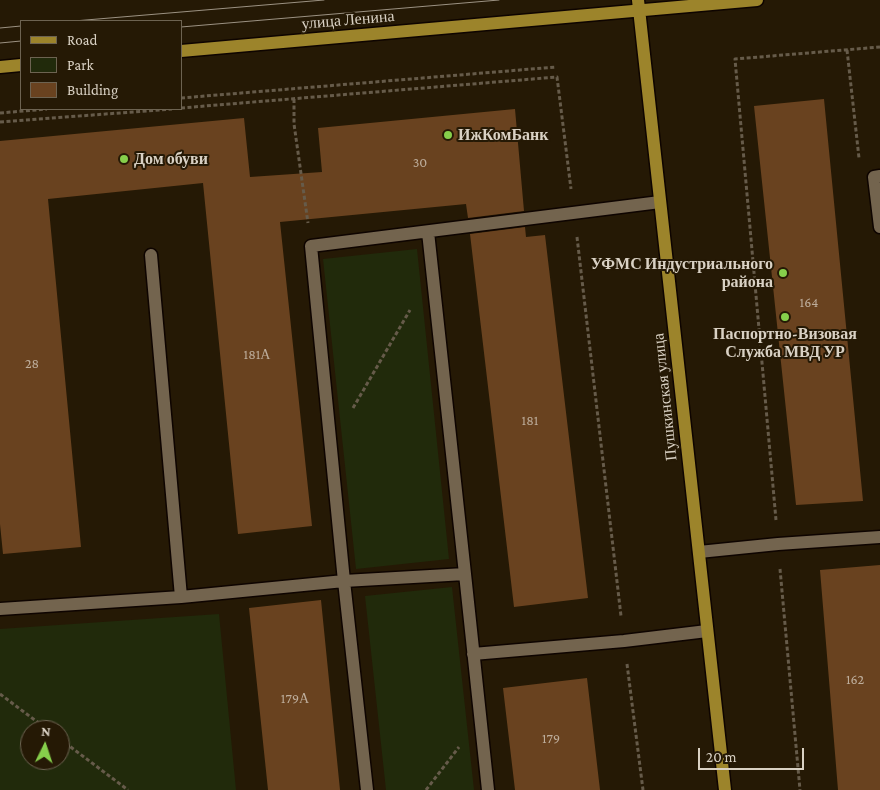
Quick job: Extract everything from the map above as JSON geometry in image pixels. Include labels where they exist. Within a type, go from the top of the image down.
[{"type":"main road","name":"улица Ленина","points":[[182,51],[639,6],[757,0]]},
{"type":"main road","name":"Пушкинская улица","points":[[639,6],[725,790]]},
{"type":"main road","points":[[0,67],[20,65]]},
{"type":"lane","points":[[877,176],[880,227]]},
{"type":"lane","points":[[367,790],[311,246],[660,202]]},
{"type":"lane","points":[[428,232],[488,790]]},
{"type":"lane","points":[[151,254],[181,597]]},
{"type":"lane","points":[[699,552],[880,537]]},
{"type":"lane","points":[[0,609],[181,597],[344,580],[465,574]]},
{"type":"lane","points":[[473,654],[624,641],[708,631]]},
{"type":"path","points":[[800,790],[735,59],[880,47]]},
{"type":"path","points":[[847,50],[860,163],[877,176]]},
{"type":"path","points":[[182,98],[556,67]]},
{"type":"path","points":[[182,108],[557,76],[643,790]]},
{"type":"path","points":[[294,99],[294,124],[311,246]]},
{"type":"path","points":[[0,113],[35,110]]},
{"type":"path","points":[[0,122],[159,110]]},
{"type":"path","points":[[331,445],[433,272]]},
{"type":"path","points":[[0,694],[35,720]]},
{"type":"path","points":[[426,790],[480,719]]},
{"type":"path","points":[[70,746],[128,790]]},
{"type":"green space","points":[[417,249],[449,559],[356,569],[323,259]]},
{"type":"green space","points":[[452,587],[474,790],[386,790],[365,596]]},
{"type":"green space","points":[[219,614],[236,790],[0,790],[0,629]]},
{"type":"building","points":[[824,99],[863,501],[796,505],[754,106]]},
{"type":"building","points":[[515,109],[524,211],[468,218],[466,204],[280,222],[312,526],[238,534],[203,183],[48,199],[81,547],[3,554],[0,524],[0,141],[244,118],[250,177],[322,172],[318,128]]},
{"type":"building","points":[[525,227],[526,237],[545,235],[588,598],[514,607],[470,234]]},
{"type":"building","points":[[880,565],[880,790],[838,790],[820,570]]},
{"type":"building","points":[[321,600],[340,790],[268,790],[249,608]]},
{"type":"building","points":[[587,678],[600,790],[515,790],[503,688]]},
{"type":"tram line","points":[[86,20],[324,0]]},
{"type":"tram line","points":[[182,27],[499,0]]},
{"type":"tram line","points":[[0,28],[20,26]]},
{"type":"tram line","points":[[0,43],[20,41]]},
{"type":"place","name":"ИжКомБанк","points":[[448,135]]},
{"type":"place","name":"Дом обуви","points":[[124,159]]},
{"type":"place","name":"УФМС Индустриального района","points":[[783,273]]},
{"type":"place","name":"Паспортно-Визовая Служба МВД УР","points":[[785,317]]}]
